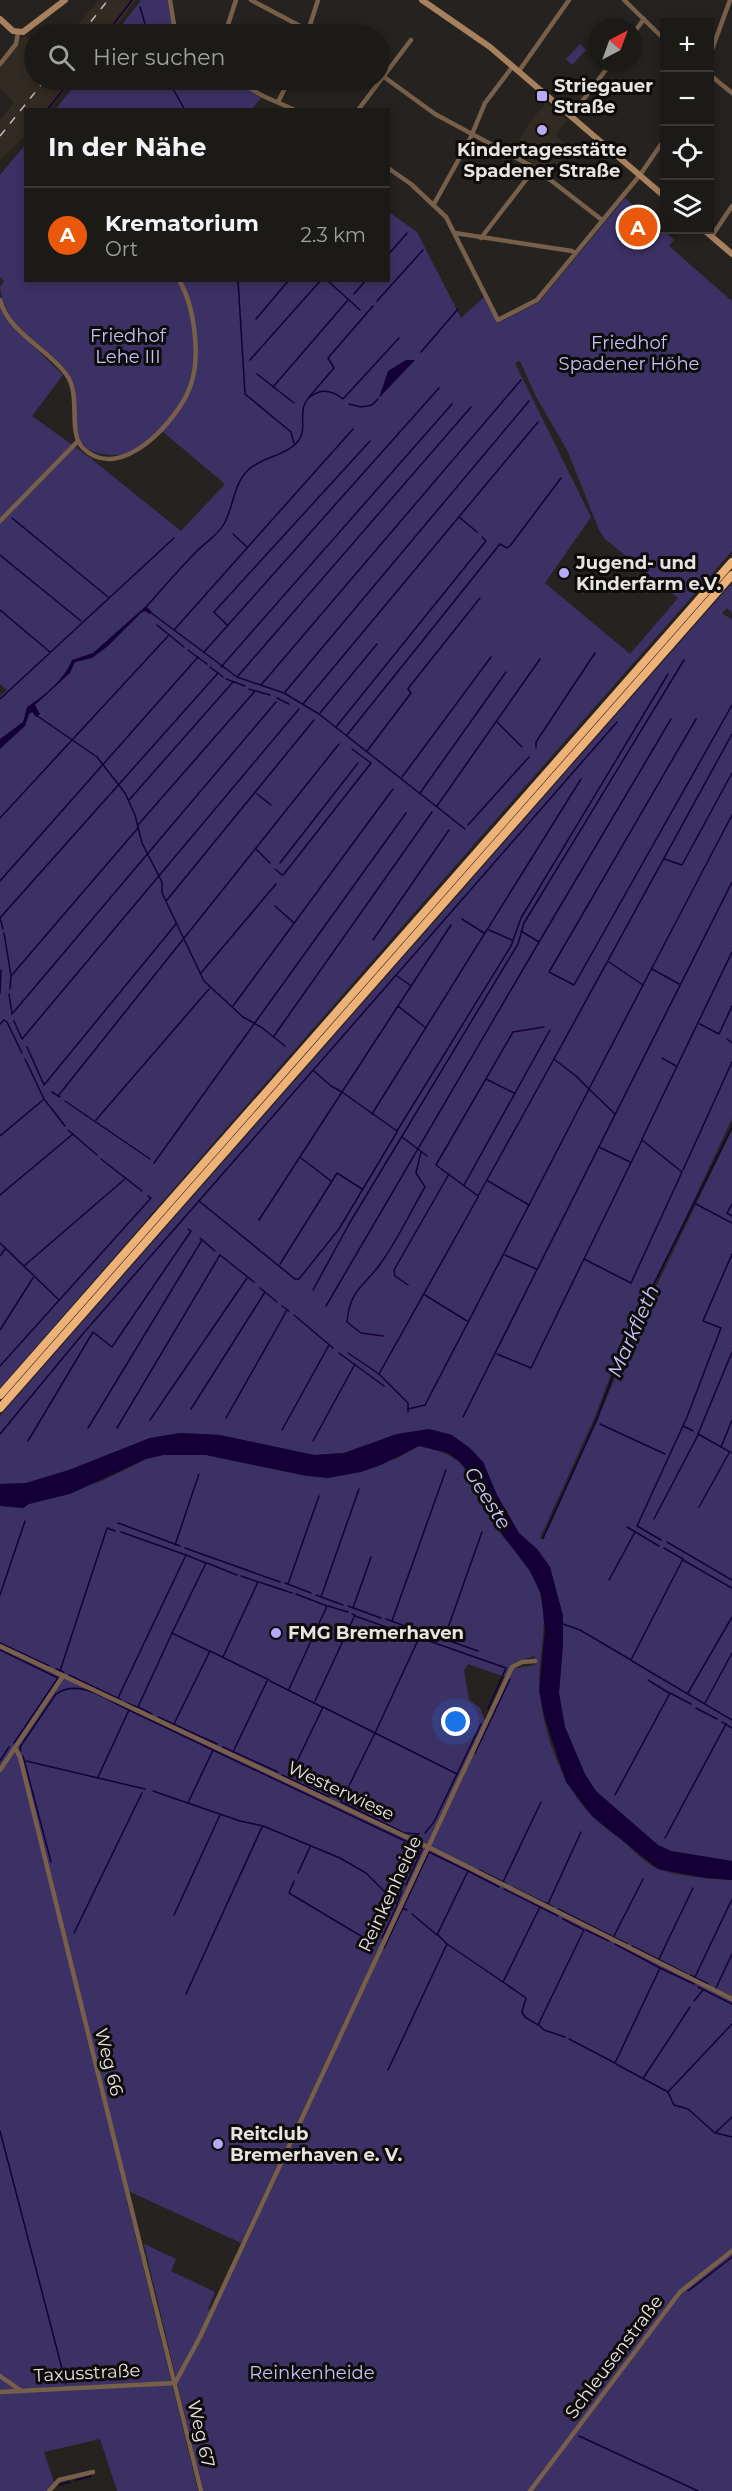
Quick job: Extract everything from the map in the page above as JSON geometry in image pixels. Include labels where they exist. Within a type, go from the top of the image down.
[{"type":"highway","points":[[0,1395],[732,562]]},
{"type":"highway","points":[[0,1408],[732,575]]},
{"type":"street","points":[[34,24],[65,0]]},
{"type":"street","points":[[170,0],[174,24]]},
{"type":"street","points":[[228,24],[236,0]]},
{"type":"street","points":[[251,0],[294,24]]},
{"type":"street","points":[[310,24],[318,0]]},
{"type":"street","points":[[422,0],[476,35],[660,192]]},
{"type":"street","points":[[432,6],[436,0]]},
{"type":"street","points":[[434,204],[485,103],[516,69],[569,0]]},
{"type":"street","points":[[624,0],[660,35]]},
{"type":"street","points":[[714,44],[730,0]]},
{"type":"street","points":[[0,19],[13,31],[18,33],[24,31]]},
{"type":"street","points":[[0,64],[16,44],[18,33]]},
{"type":"street","points":[[390,65],[411,40]]},
{"type":"street","points":[[570,116],[604,72]]},
{"type":"street","points":[[714,78],[732,93]]},
{"type":"street","points":[[390,82],[435,114],[535,168],[602,220]]},
{"type":"street","points":[[252,90],[291,108]]},
{"type":"street","points":[[278,102],[284,90]]},
{"type":"street","points":[[359,108],[372,90]]},
{"type":"street","points":[[390,170],[434,204],[455,233],[498,320],[537,300],[640,175],[660,146]]},
{"type":"street","points":[[481,238],[535,168]]},
{"type":"street","points":[[712,236],[732,206]]},
{"type":"street","points":[[455,233],[575,253]]},
{"type":"street","points":[[709,234],[732,254]]},
{"type":"street","points":[[0,300],[14,323],[64,371],[72,382],[78,441],[88,452],[98,457],[115,459],[128,455],[146,444],[185,398],[191,386],[196,361],[191,309],[180,282]]},
{"type":"street","points":[[0,521],[78,441]]},
{"type":"street","name":"Westerwiese","points":[[0,1646],[428,1847],[732,1999]]},
{"type":"street","name":"Reinkenheide","points":[[175,2383],[200,2337],[512,1667],[522,1662],[535,1661]]},
{"type":"street","points":[[0,1770],[63,1676]]},
{"type":"street","name":"Weg 66","points":[[15,1748],[21,1757],[175,2383]]},
{"type":"street","name":"Schleusenstraße","points":[[530,2491],[680,2292],[732,2251]]},
{"type":"street","points":[[0,2376],[20,2391]]},
{"type":"street","name":"Taxusstraße","points":[[0,2392],[175,2383]]},
{"type":"street","name":"Weg 67","points":[[175,2383],[201,2491]]},
{"type":"street","points":[[49,2491],[59,2480],[93,2472]]},
{"type":"shaded area","points":[[99,0],[136,0],[118,24],[79,24]]},
{"type":"shaded area","points":[[24,35],[24,90],[66,90],[51,108],[24,108],[24,137],[0,160],[0,120],[14,103],[0,88],[0,67]]},
{"type":"shaded area","name":"Kindertagesstätte Spadener Straße","points":[[546,102],[567,120],[555,135],[571,148],[550,174],[513,151],[528,125]]},
{"type":"green space","points":[[141,0],[168,0],[175,24],[123,24]]},
{"type":"green space","points":[[580,44],[586,50],[572,65],[566,59]]},
{"type":"green space","points":[[71,90],[248,90],[261,98],[253,108],[57,108]]},
{"type":"green space","name":"Friedhof Lehe III","points":[[24,146],[24,282],[178,282],[183,291],[193,332],[194,347],[188,386],[164,425],[148,442],[129,453],[102,454],[86,447],[78,431],[74,389],[66,370],[8,313],[0,287],[4,281],[0,277],[0,175]]},
{"type":"green space","name":"Friedhof Spadener Höhe","points":[[625,198],[644,215],[646,213],[649,216],[648,218],[660,228],[660,234],[667,234],[674,240],[669,246],[732,301],[732,551],[0,1388],[0,696],[7,690],[0,684],[0,306],[24,337],[63,375],[32,416],[89,457],[181,531],[225,484],[162,431],[187,398],[197,363],[193,313],[182,282],[390,282],[390,213],[417,232],[461,318],[484,297],[498,323],[539,302]],"holes":[[[520,361],[535,395],[567,450],[599,530],[605,539],[678,598],[630,654],[545,583],[591,517],[515,363]]]},
{"type":"green space","points":[[732,583],[732,613],[727,608],[722,613],[732,620],[732,1119],[668,1255],[624,1340],[594,1419],[540,1538],[543,1540],[637,1326],[732,1130],[732,1861],[671,1851],[658,1845],[596,1792],[585,1774],[565,1727],[559,1693],[563,1616],[550,1567],[537,1549],[519,1533],[497,1495],[483,1462],[452,1435],[429,1429],[397,1434],[344,1453],[314,1455],[220,1435],[180,1433],[150,1438],[69,1470],[26,1483],[0,1484],[0,1416]]},
{"type":"green space","points":[[419,1446],[449,1456],[466,1470],[497,1528],[525,1564],[536,1583],[543,1606],[544,1619],[539,1681],[542,1709],[556,1759],[581,1804],[643,1860],[656,1868],[683,1875],[732,1880],[732,2491],[203,2491],[144,2244],[176,2259],[171,2271],[215,2292],[208,2309],[213,2311],[512,1669],[535,1665],[535,1656],[514,1664],[505,1677],[468,1664],[464,1671],[469,1700],[480,1708],[485,1721],[241,2243],[124,2189],[198,2491],[117,2491],[100,2439],[44,2452],[54,2482],[46,2491],[0,2491],[0,1506],[23,1508],[29,1504],[102,1481],[146,1459],[163,1455],[206,1455],[307,1476],[396,1459]]},
{"type":"water","points":[[406,360],[415,360],[379,398],[388,371]]},
{"type":"water","points":[[146,606],[152,612],[150,614],[145,611],[141,613],[108,646],[92,658],[75,662],[70,673],[35,705],[40,714],[36,717],[32,712],[29,714],[25,726],[0,749],[0,739],[23,722],[27,707],[53,686],[64,674],[72,660],[93,653]]},
{"type":"water","name":"Geeste","points":[[429,1429],[452,1435],[470,1448],[483,1462],[497,1495],[519,1533],[537,1549],[550,1567],[563,1616],[559,1693],[565,1727],[585,1774],[596,1791],[658,1845],[671,1851],[732,1861],[732,1880],[706,1878],[658,1869],[592,1816],[566,1782],[545,1719],[539,1691],[545,1630],[541,1594],[530,1571],[492,1521],[471,1477],[460,1462],[448,1453],[419,1446],[381,1465],[361,1472],[328,1478],[307,1476],[206,1455],[163,1455],[146,1459],[70,1494],[29,1504],[23,1508],[0,1506],[0,1484],[26,1483],[69,1470],[150,1438],[180,1433],[220,1435],[314,1455],[344,1453],[397,1434]]},
{"type":"waterway","points":[[114,24],[132,0]]},
{"type":"waterway","points":[[140,7],[145,24]]},
{"type":"waterway","points":[[49,108],[63,90]]},
{"type":"waterway","points":[[174,90],[184,108]]},
{"type":"waterway","points":[[390,253],[407,233]]},
{"type":"waterway","points":[[377,301],[423,250]]},
{"type":"waterway","points":[[238,282],[245,394],[291,432],[294,443]]},
{"type":"waterway","points":[[256,319],[287,282]]},
{"type":"waterway","points":[[250,360],[319,282]]},
{"type":"waterway","points":[[329,282],[360,310]]},
{"type":"waterway","points":[[354,294],[364,282]]},
{"type":"waterway","points":[[273,387],[348,300]]},
{"type":"waterway","points":[[309,397],[334,368],[328,358],[373,306]]},
{"type":"waterway","points":[[421,352],[458,309]]},
{"type":"waterway","points":[[145,608],[191,557],[222,528],[239,482],[248,470],[288,449],[299,440],[303,430],[304,407],[310,397],[318,392],[327,392],[343,399],[399,338]]},
{"type":"waterway","points":[[257,374],[294,403]]},
{"type":"waterway","points":[[261,685],[521,380]]},
{"type":"waterway","points":[[204,652],[439,388]]},
{"type":"waterway","points":[[349,404],[361,407],[372,405],[378,399]]},
{"type":"waterway","points":[[285,692],[529,401]]},
{"type":"waterway","points":[[221,667],[452,404]]},
{"type":"waterway","points":[[238,676],[471,407]]},
{"type":"waterway","points":[[303,704],[538,422]]},
{"type":"waterway","points":[[174,630],[353,429]]},
{"type":"waterway","points":[[227,625],[214,612],[370,441]]},
{"type":"waterway","points":[[347,735],[500,544],[507,548],[510,546],[561,478]]},
{"type":"waterway","points":[[459,517],[477,532]]},
{"type":"waterway","points":[[12,518],[108,597]]},
{"type":"waterway","points":[[233,534],[247,547]]},
{"type":"waterway","points":[[336,727],[486,541],[482,537]]},
{"type":"waterway","points":[[0,699],[174,538]]},
{"type":"waterway","points":[[0,555],[81,621]]},
{"type":"waterway","points":[[367,751],[411,693],[408,689],[410,686],[480,598]]},
{"type":"waterway","points":[[0,610],[50,652]]},
{"type":"waterway","points":[[150,612],[237,677],[284,693],[319,714],[465,829]]},
{"type":"waterway","points":[[157,625],[184,647]]},
{"type":"waterway","points":[[0,818],[169,635]]},
{"type":"waterway","points":[[320,713],[377,644]]},
{"type":"waterway","points":[[188,650],[207,664]]},
{"type":"waterway","points":[[536,748],[536,742],[595,653]]},
{"type":"waterway","points":[[0,881],[198,657]]},
{"type":"waterway","points":[[402,777],[491,657]]},
{"type":"waterway","points":[[437,806],[540,659]]},
{"type":"waterway","points":[[313,1290],[349,1224],[518,944],[524,923],[684,660]]},
{"type":"waterway","points":[[0,918],[218,673],[210,667]]},
{"type":"waterway","points":[[420,793],[506,672]]},
{"type":"waterway","points":[[218,673],[223,677]]},
{"type":"waterway","points":[[259,1220],[342,1092],[397,1131],[511,946],[521,918],[668,674]]},
{"type":"waterway","points":[[226,679],[245,686]]},
{"type":"waterway","points":[[129,800],[233,682]]},
{"type":"waterway","points":[[138,825],[255,691],[249,689]]},
{"type":"waterway","points":[[256,691],[270,695]]},
{"type":"waterway","points":[[277,698],[289,704]]},
{"type":"waterway","points":[[12,1014],[276,702]]},
{"type":"waterway","points":[[696,719],[549,972],[574,985],[732,705]]},
{"type":"waterway","points":[[14,1021],[22,1039],[299,709]]},
{"type":"waterway","points":[[36,715],[97,757],[125,793],[135,815],[142,843],[162,882],[162,893],[204,981],[243,1017],[261,1027],[285,1046]]},
{"type":"waterway","points":[[521,931],[539,942],[671,719]]},
{"type":"waterway","points":[[167,900],[314,720]]},
{"type":"waterway","points":[[497,722],[522,747]]},
{"type":"waterway","points":[[0,1434],[81,1336],[617,722]]},
{"type":"waterway","points":[[554,1059],[732,734]]},
{"type":"waterway","points":[[58,1096],[339,744]]},
{"type":"waterway","points":[[275,869],[282,875],[284,874],[371,763],[352,749]]},
{"type":"waterway","points":[[468,825],[529,757]]},
{"type":"waterway","points":[[280,863],[358,763]]},
{"type":"waterway","points":[[664,859],[682,865],[732,773]]},
{"type":"waterway","points":[[372,1114],[581,779]]},
{"type":"waterway","points":[[233,1006],[393,789]]},
{"type":"waterway","points":[[257,794],[271,805]]},
{"type":"waterway","points":[[274,1036],[432,812]]},
{"type":"waterway","points":[[154,1163],[406,813]]},
{"type":"waterway","points":[[609,962],[643,985],[732,815]]},
{"type":"waterway","points":[[10,989],[11,976],[138,828]]},
{"type":"waterway","points":[[373,940],[449,830]]},
{"type":"waterway","points":[[256,849],[270,863]]},
{"type":"waterway","points":[[463,1417],[732,882]]},
{"type":"waterway","points":[[201,973],[276,884]]},
{"type":"waterway","points":[[275,906],[294,923]]},
{"type":"waterway","points":[[0,918],[3,929]]},
{"type":"waterway","points":[[462,919],[484,933]]},
{"type":"waterway","points":[[27,1047],[44,1085],[176,924]]},
{"type":"waterway","points":[[398,1006],[451,925]]},
{"type":"waterway","points":[[489,930],[512,940]]},
{"type":"waterway","points":[[4,933],[11,976]]},
{"type":"waterway","points":[[326,1306],[539,942]]},
{"type":"waterway","points":[[642,1139],[732,952]]},
{"type":"waterway","points":[[652,969],[679,984]]},
{"type":"waterway","points":[[0,993],[1,970]]},
{"type":"waterway","points":[[397,976],[410,985]]},
{"type":"waterway","points":[[544,1027],[513,1032],[436,1165],[478,1196],[554,1059],[589,1089],[643,985]]},
{"type":"waterway","points":[[96,1120],[209,989]]},
{"type":"waterway","points":[[9,994],[12,1013]]},
{"type":"waterway","points":[[314,1071],[331,1086],[342,1092],[398,1006],[426,1028]]},
{"type":"waterway","points":[[700,1024],[719,1034],[732,1006]]},
{"type":"waterway","points":[[0,1024],[4,1020],[7,1022],[22,1053]]},
{"type":"waterway","points":[[464,1185],[550,1030]]},
{"type":"waterway","points":[[727,1039],[732,1043]]},
{"type":"waterway","points":[[662,1058],[676,1066]]},
{"type":"waterway","points":[[25,1059],[44,1099],[65,1126]]},
{"type":"waterway","points":[[683,1170],[732,1062]]},
{"type":"waterway","points":[[486,1079],[514,1093]]},
{"type":"waterway","points":[[529,1205],[589,1089],[615,1114]]},
{"type":"waterway","points":[[52,1092],[60,1097]]},
{"type":"waterway","points":[[0,1136],[43,1100]]},
{"type":"waterway","points":[[65,1101],[150,1159]]},
{"type":"waterway","name":"Markfleth","points":[[543,1538],[596,1421],[628,1336],[732,1127]]},
{"type":"waterway","points":[[68,1130],[97,1155]]},
{"type":"waterway","points":[[199,1201],[295,1279],[299,1279],[339,1229],[397,1132]]},
{"type":"waterway","points":[[0,1195],[73,1134]]},
{"type":"waterway","points":[[402,1137],[427,1156]]},
{"type":"waterway","points":[[497,1354],[531,1368],[584,1259],[631,1283],[682,1172],[642,1140],[584,1259]]},
{"type":"waterway","points":[[599,1147],[630,1162]]},
{"type":"waterway","points":[[383,1336],[361,1333],[347,1322],[349,1310],[355,1294],[389,1251],[425,1187],[416,1173],[421,1152]]},
{"type":"waterway","points":[[301,1158],[331,1181]]},
{"type":"waterway","points":[[101,1159],[142,1191]]},
{"type":"waterway","points":[[280,1264],[337,1173],[362,1189]]},
{"type":"waterway","points":[[408,1285],[395,1276],[394,1270],[449,1174]]},
{"type":"waterway","points":[[24,1266],[126,1178]]},
{"type":"waterway","points":[[408,1409],[425,1405],[529,1205],[488,1181]]},
{"type":"waterway","points":[[0,1366],[151,1198],[148,1196]]},
{"type":"waterway","points":[[379,1374],[478,1197]]},
{"type":"waterway","points":[[696,1204],[732,1223]]},
{"type":"waterway","points":[[732,1204],[727,1213],[732,1216]]},
{"type":"waterway","points":[[28,1441],[93,1332],[112,1347],[191,1231],[188,1229]]},
{"type":"waterway","points":[[200,1238],[215,1251]]},
{"type":"waterway","points":[[88,1428],[202,1240]]},
{"type":"waterway","points":[[0,1243],[59,1300]]},
{"type":"waterway","points":[[0,1256],[5,1249]]},
{"type":"waterway","points":[[661,1540],[637,1526],[687,1417],[721,1328],[703,1321],[732,1254]]},
{"type":"waterway","points":[[117,1428],[220,1255],[254,1282]]},
{"type":"waterway","points":[[505,1255],[536,1269]]},
{"type":"waterway","points":[[0,1330],[33,1278]]},
{"type":"waterway","points":[[150,1420],[247,1278]]},
{"type":"waterway","points":[[191,1409],[265,1292],[260,1288]]},
{"type":"waterway","points":[[266,1293],[277,1302]]},
{"type":"waterway","points":[[425,1295],[467,1321]]},
{"type":"waterway","points":[[282,1306],[289,1311]]},
{"type":"waterway","points":[[226,1418],[287,1310]]},
{"type":"waterway","points":[[294,1315],[333,1348]]},
{"type":"waterway","points":[[282,1430],[329,1345]]},
{"type":"waterway","points":[[732,1352],[698,1434],[732,1453]]},
{"type":"waterway","points":[[339,1353],[384,1386]]},
{"type":"waterway","points":[[348,1353],[379,1374],[408,1403],[408,1412]]},
{"type":"waterway","points":[[313,1441],[355,1364]]},
{"type":"waterway","points":[[721,1447],[732,1420]]},
{"type":"waterway","points":[[600,1424],[665,1454]]},
{"type":"waterway","points":[[683,1426],[693,1431]]},
{"type":"waterway","points":[[654,1519],[698,1435]]},
{"type":"waterway","points":[[699,1507],[729,1453]]},
{"type":"waterway","points":[[392,1621],[446,1470]]},
{"type":"waterway","points":[[175,1545],[199,1474]]},
{"type":"waterway","points":[[321,1597],[359,1489]]},
{"type":"waterway","points":[[288,1584],[319,1496]]},
{"type":"waterway","points":[[0,1595],[25,1521]]},
{"type":"waterway","points":[[118,1523],[180,1546]]},
{"type":"waterway","points":[[627,1527],[659,1546]]},
{"type":"waterway","points":[[60,1671],[107,1528],[115,1531]]},
{"type":"waterway","points":[[121,1532],[186,1555]]},
{"type":"waterway","points":[[444,1639],[482,1532]]},
{"type":"waterway","points":[[609,1580],[635,1532]]},
{"type":"waterway","points":[[667,1542],[732,1580]]},
{"type":"waterway","points":[[185,1548],[280,1582]]},
{"type":"waterway","points":[[563,1624],[580,1630],[631,1660],[683,1559],[664,1548]]},
{"type":"waterway","points":[[121,1700],[118,1698],[186,1555],[206,1563],[172,1633]]},
{"type":"waterway","points":[[353,1608],[371,1557]]},
{"type":"waterway","points":[[683,1560],[732,1588]]},
{"type":"waterway","points":[[207,1563],[237,1575]]},
{"type":"waterway","points":[[223,1657],[258,1582],[241,1576]]},
{"type":"waterway","points":[[259,1582],[292,1593]]},
{"type":"waterway","points":[[285,1583],[311,1593]]},
{"type":"waterway","points":[[289,1689],[327,1606],[296,1594]]},
{"type":"waterway","points":[[316,1595],[343,1605]]},
{"type":"waterway","points":[[328,1606],[348,1612]]},
{"type":"waterway","points":[[348,1606],[381,1618]]},
{"type":"waterway","points":[[315,1701],[355,1615],[352,1614]]},
{"type":"waterway","points":[[355,1616],[423,1640]]},
{"type":"waterway","points":[[688,1693],[732,1617]]},
{"type":"waterway","points":[[386,1619],[424,1633]]},
{"type":"waterway","points":[[152,1714],[138,1707],[172,1633],[209,1651]]},
{"type":"waterway","points":[[430,1634],[478,1651]]},
{"type":"waterway","points":[[289,1778],[323,1707],[375,1733],[419,1638]]},
{"type":"waterway","points":[[429,1641],[506,1668],[488,1709]]},
{"type":"waterway","points":[[0,1643],[49,1666]]},
{"type":"waterway","points":[[0,1650],[58,1678],[14,1743]]},
{"type":"waterway","points":[[174,1724],[210,1651],[269,1680]]},
{"type":"waterway","points":[[705,1703],[732,1653]]},
{"type":"waterway","points":[[632,1661],[732,1720]]},
{"type":"waterway","points":[[56,1669],[64,1672]]},
{"type":"waterway","points":[[69,1675],[117,1698]]},
{"type":"waterway","points":[[475,1753],[510,1679]]},
{"type":"waterway","points":[[648,1680],[669,1693]]},
{"type":"waterway","points":[[233,1752],[267,1681]]},
{"type":"waterway","points":[[270,1681],[322,1707]]},
{"type":"waterway","points":[[21,1751],[20,1747],[56,1694],[74,1688],[93,1692],[129,1710],[98,1777]]},
{"type":"waterway","points":[[615,1795],[670,1693],[691,1704]]},
{"type":"waterway","points":[[124,1702],[137,1707]]},
{"type":"waterway","points":[[696,1708],[717,1719]]},
{"type":"waterway","points":[[129,1710],[213,1750],[188,1803]]},
{"type":"waterway","points":[[158,1717],[217,1744]]},
{"type":"waterway","points":[[722,1722],[732,1728]]},
{"type":"waterway","points":[[425,1833],[434,1822],[481,1724]]},
{"type":"waterway","points":[[665,1838],[726,1724]]},
{"type":"waterway","points":[[419,1834],[404,1833],[341,1802],[375,1733],[457,1774]]},
{"type":"waterway","points":[[0,1761],[9,1747]]},
{"type":"waterway","points":[[223,1747],[278,1772]]},
{"type":"waterway","points":[[213,1750],[422,1849],[406,1885]]},
{"type":"waterway","points":[[23,1756],[51,1862]]},
{"type":"waterway","points":[[26,1761],[145,1789]]},
{"type":"waterway","points":[[282,1775],[329,1797]]},
{"type":"waterway","points":[[153,1791],[240,1821],[263,1826],[340,1858],[366,1873],[397,1904],[402,1891]]},
{"type":"waterway","points":[[74,1933],[142,1793]]},
{"type":"waterway","points":[[503,1882],[541,1802]]},
{"type":"waterway","points":[[174,1915],[220,1815]]},
{"type":"waterway","points":[[186,1994],[262,1827]]},
{"type":"waterway","points":[[548,1904],[581,1832]]},
{"type":"waterway","points":[[298,1873],[310,1847]]},
{"type":"waterway","points":[[407,1910],[403,1908],[429,1852],[468,1871],[437,1935],[412,1914]]},
{"type":"waterway","points":[[479,1870],[507,1884]]},
{"type":"waterway","points":[[468,1871],[499,1887]]},
{"type":"waterway","points":[[614,1936],[643,1879]]},
{"type":"waterway","points":[[294,1881],[289,1893],[371,1942]]},
{"type":"waterway","points":[[512,1887],[553,1907]]},
{"type":"waterway","points":[[659,1959],[693,1888]]},
{"type":"waterway","points":[[447,1944],[503,1982],[540,1907],[504,1889]]},
{"type":"waterway","points":[[695,1977],[732,1899]]},
{"type":"waterway","points":[[382,1938],[397,1905]]},
{"type":"waterway","points":[[540,1907],[558,1916]]},
{"type":"waterway","points":[[384,1948],[403,1908]]},
{"type":"waterway","points":[[558,1909],[627,1944]]},
{"type":"waterway","points":[[503,1982],[526,1998],[522,2012],[525,2017],[538,2025],[584,1930],[563,1919]]},
{"type":"waterway","points":[[586,1930],[609,1941]]},
{"type":"waterway","points":[[388,2070],[447,1944],[438,1935]]},
{"type":"waterway","points":[[569,2039],[615,2063],[660,1968],[615,1944]]},
{"type":"waterway","points":[[632,1946],[687,1974]]},
{"type":"waterway","points":[[716,1988],[732,1954]]},
{"type":"waterway","points":[[660,1968],[694,1984]]},
{"type":"waterway","points":[[690,1975],[708,1984]]},
{"type":"waterway","points":[[698,1987],[732,2004]]},
{"type":"waterway","points":[[694,2001],[703,1990]]},
{"type":"waterway","points":[[644,2077],[690,2007]]},
{"type":"waterway","points":[[616,2064],[668,2092],[732,2024]]},
{"type":"waterway","points":[[539,2025],[544,2030],[565,2037]]},
{"type":"waterway","points":[[668,2092],[674,2105],[688,2109],[715,2133],[732,2117]]},
{"type":"waterway","points":[[0,2131],[66,2384]]},
{"type":"waterway","points":[[716,2133],[732,2137]]},
{"type":"waterway","points":[[688,2291],[732,2257]]},
{"type":"waterway","points":[[579,2436],[698,2491]]},
{"type":"waterway","points":[[76,2480],[91,2476]]},
{"type":"waterway","points":[[59,2485],[70,2482]]},
{"type":"railway","points":[[89,24],[108,0]]},
{"type":"railway","points":[[0,136],[37,90]]},
{"type":"place","name":"Striegauer Straße","points":[[542,96]]},
{"type":"place","name":"Kindertagesstätte Spadener Straße","points":[[542,130]]},
{"type":"place","name":"Krematorium","points":[[638,227]]},
{"type":"place","name":"Jugend- und Kinderfarm e.V.","points":[[564,573]]},
{"type":"place","name":"FMG Bremerhaven","points":[[276,1633]]},
{"type":"place","name":"Reitclub Bremerhaven e. V.","points":[[218,2144]]}]
